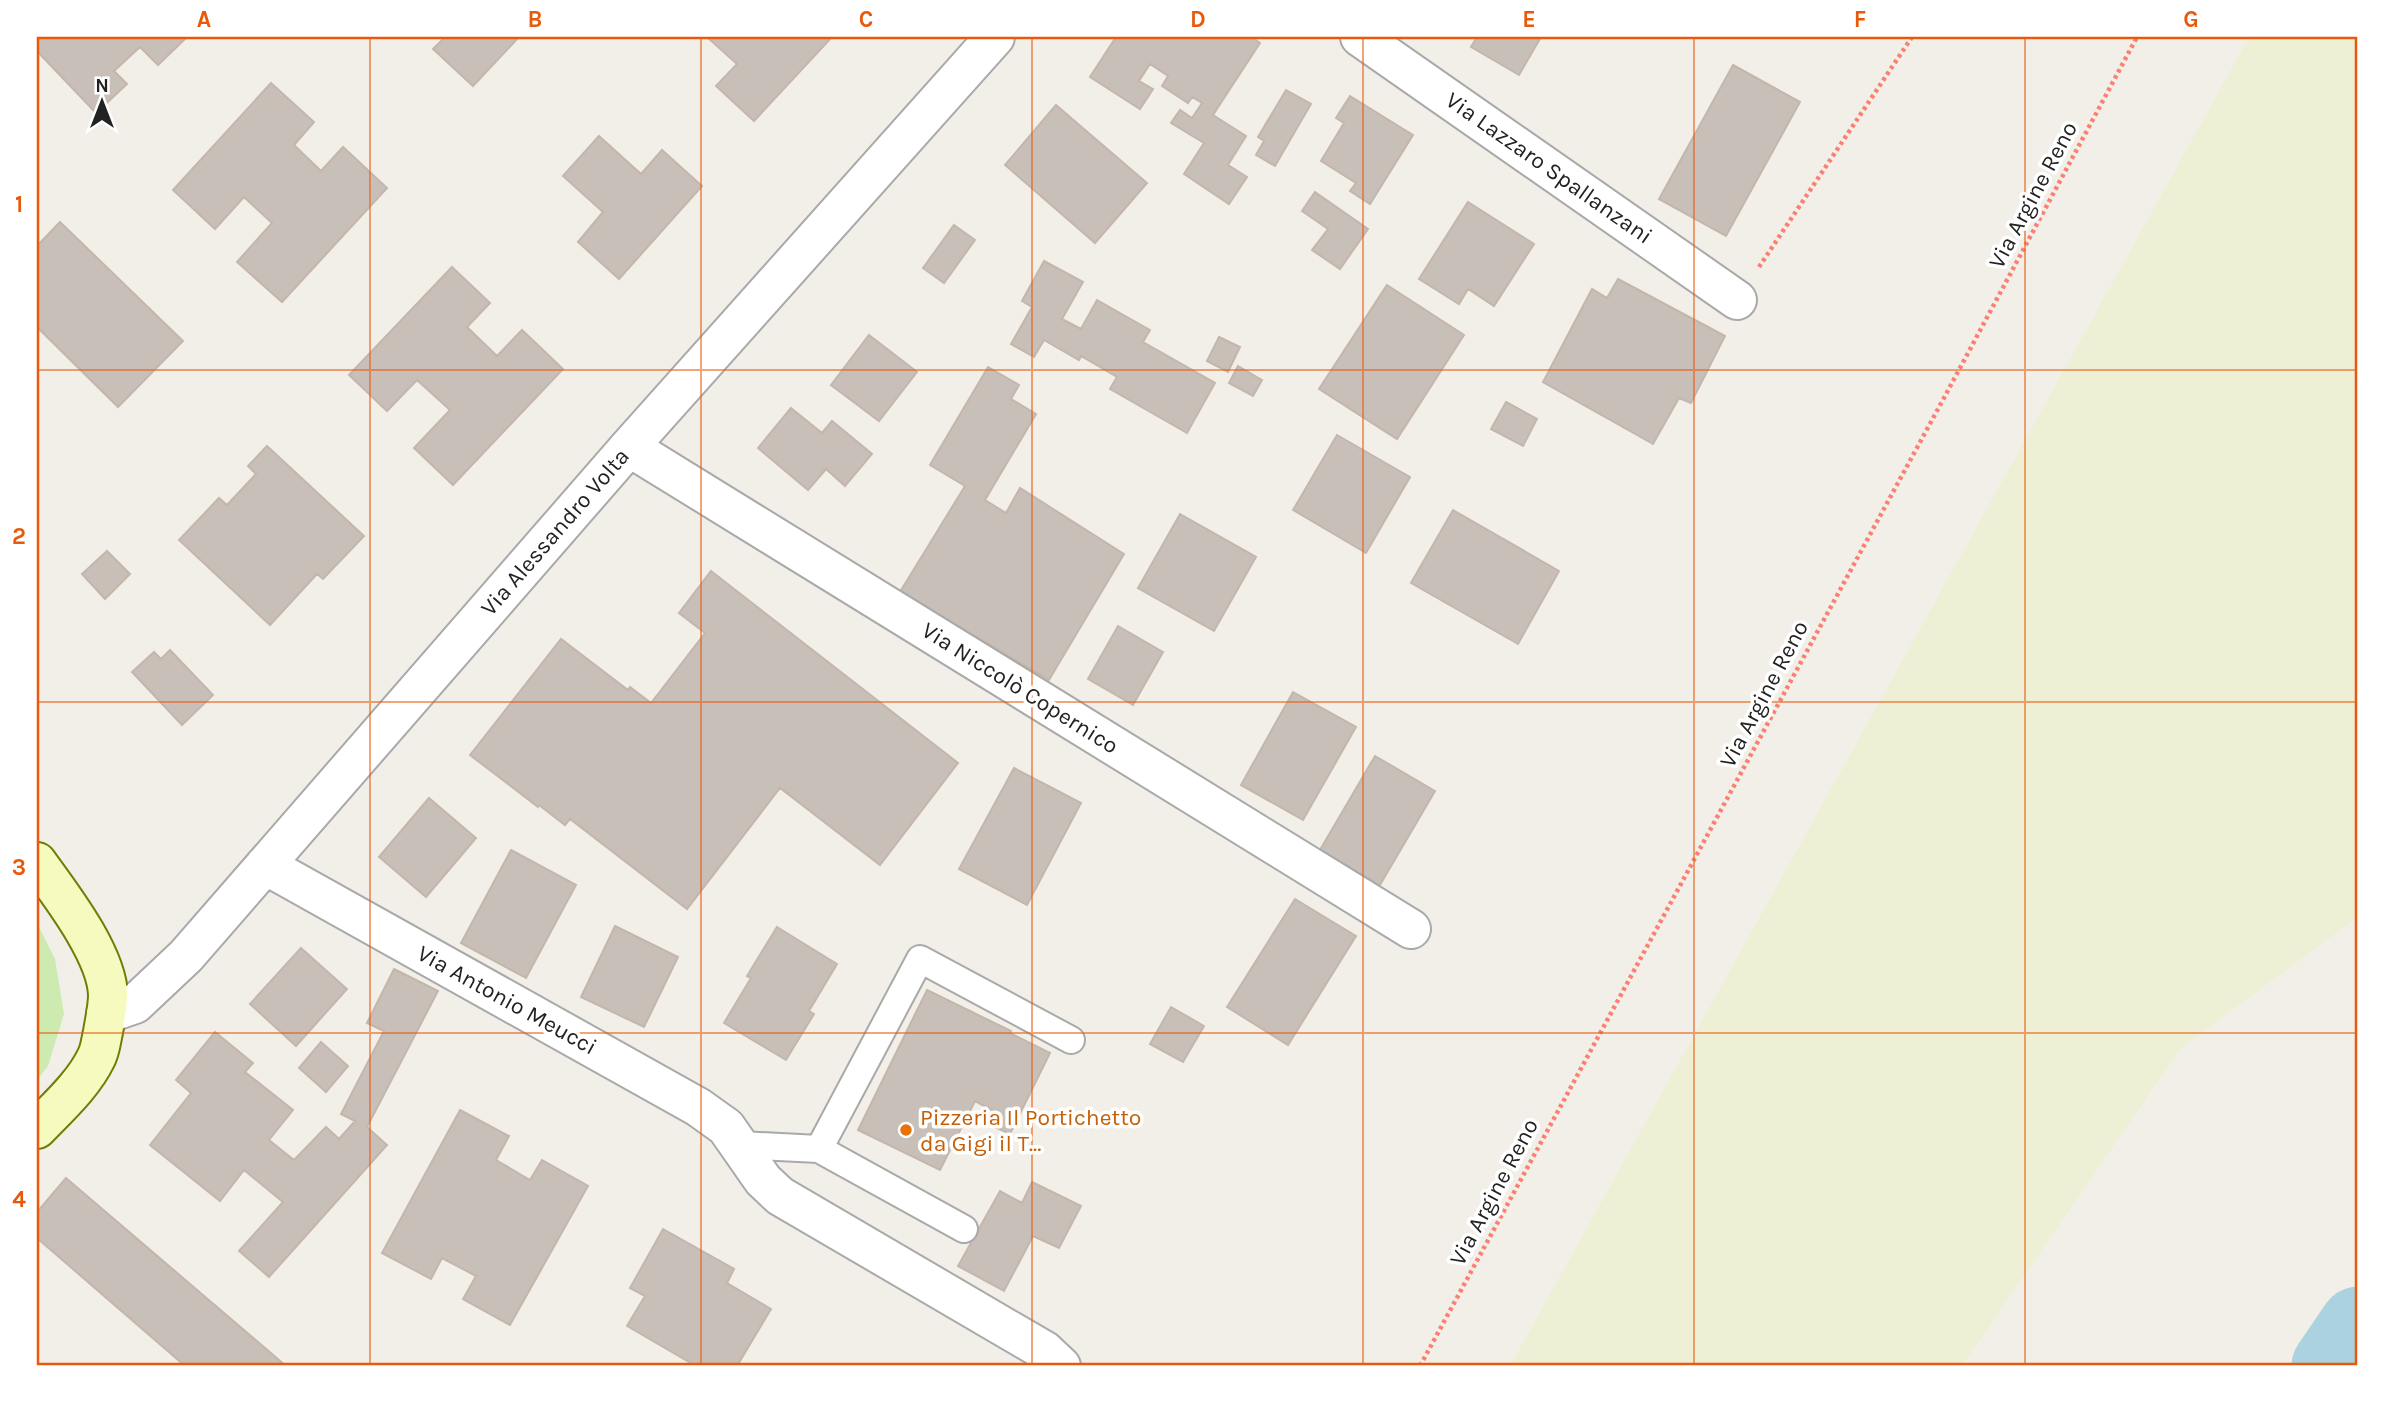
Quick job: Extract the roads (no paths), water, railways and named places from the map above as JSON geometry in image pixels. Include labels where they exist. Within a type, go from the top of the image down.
[{"type":"main road","points":[[37,862],[94,951],[108,992],[97,1057],[37,1129]]},
{"type":"street","name":"Via Alessandro Volta","points":[[106,1014],[135,1004],[186,956],[629,447],[995,37]]},
{"type":"street","name":"Via Lazzaro Spallanzani","points":[[1360,37],[1737,299]]},
{"type":"street","name":"Via Niccolò Copernico","points":[[629,447],[1411,929]]},
{"type":"street","name":"Via Antonio Meucci","points":[[265,865],[698,1107],[726,1127],[763,1181],[780,1196],[1045,1351],[1061,1366]]},
{"type":"lane","points":[[819,1149],[920,959],[1071,1040]]},
{"type":"lane","points":[[740,1145],[819,1149],[964,1229]]},
{"type":"waterway","points":[[2330,1366],[2358,1325]]},
{"type":"place","name":"Pizzeria Il Portichetto da Gigi il T...","points":[[906,1130]]}]
